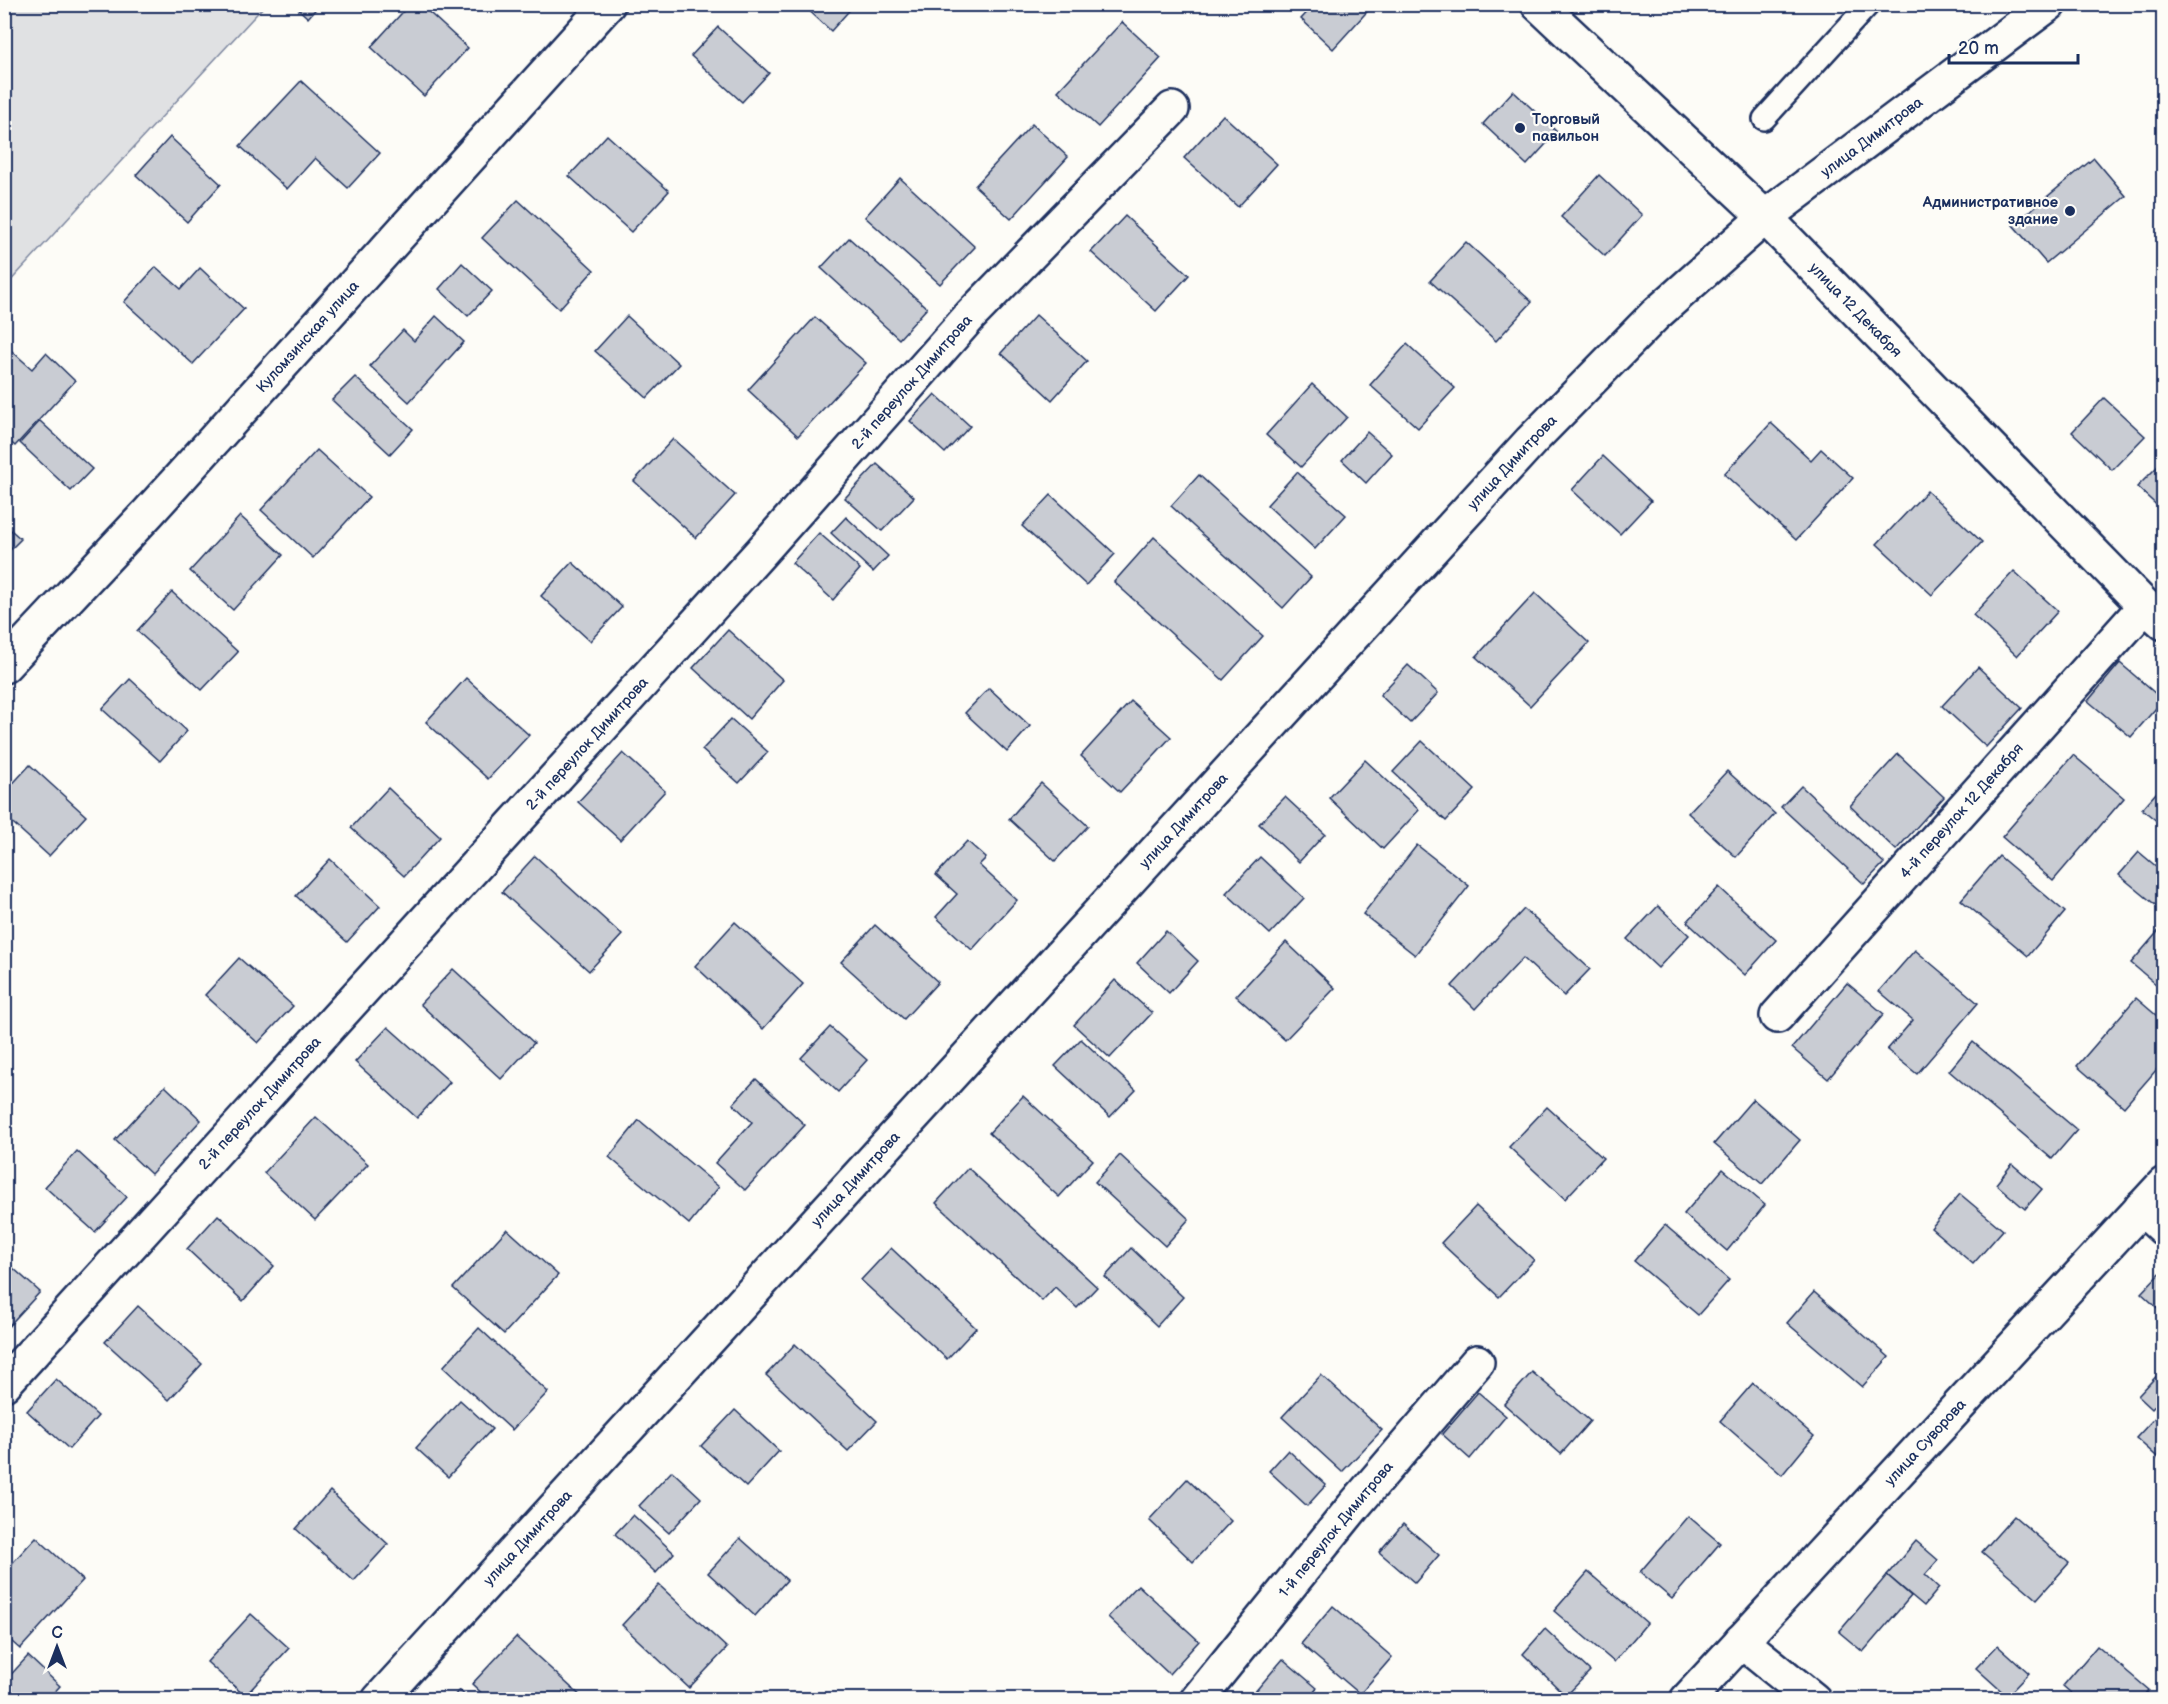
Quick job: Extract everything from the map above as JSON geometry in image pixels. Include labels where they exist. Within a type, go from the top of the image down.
[{"type":"main road","name":"Куломзинская улица","points":[[4,666],[156,505],[608,4]]},
{"type":"main road","name":"улица 12 Декабря","points":[[1538,4],[1765,217],[2157,614]]},
{"type":"main road","name":"улица Димитрова","points":[[379,1700],[1531,441],[1655,315],[1765,217],[2049,4]]},
{"type":"main road","name":"2-й переулок Димитрова","points":[[4,1384],[762,552],[971,315],[1172,109]]},
{"type":"main road","name":"4-й переулок 12 Декабря","points":[[1778,1016],[2157,614]]},
{"type":"main road","name":"улица Суворова","points":[[1687,1700],[1741,1641],[2152,1219],[2163,1184]]},
{"type":"main road","name":"1-й переулок Димитрова","points":[[1197,1700],[1353,1507],[1477,1362]]},
{"type":"main road","points":[[1741,1641],[1814,1700]]},
{"type":"lane","points":[[1764,119],[1869,4]]},
{"type":"shaded area","points":[[4,5],[265,5],[5,287]]},
{"type":"building","points":[[293,4],[320,4],[308,18]]},
{"type":"building","points":[[410,4],[420,4],[468,48],[424,96],[371,47]]},
{"type":"building","points":[[802,4],[855,4],[831,31]]},
{"type":"building","points":[[1315,4],[1374,4],[1333,49],[1301,19]]},
{"type":"building","points":[[1122,22],[1161,58],[1098,127],[1058,91]]},
{"type":"building","points":[[718,27],[769,73],[742,102],[691,56]]},
{"type":"building","points":[[301,81],[380,153],[348,188],[315,158],[287,189],[240,146]]},
{"type":"building","name":"Торговый павильон","points":[[1513,91],[1557,132],[1527,165],[1483,124]]},
{"type":"building","points":[[1223,115],[1277,164],[1238,207],[1184,158]]},
{"type":"building","points":[[1032,124],[1068,157],[1011,219],[975,186]]},
{"type":"building","points":[[607,135],[669,191],[631,232],[569,176]]},
{"type":"building","points":[[170,137],[221,184],[187,222],[136,175]]},
{"type":"building","name":"Административное здание","points":[[2094,158],[2126,196],[2046,263],[2013,225]]},
{"type":"building","points":[[1599,175],[1642,215],[1605,256],[1561,217]]},
{"type":"building","points":[[900,178],[975,247],[940,284],[865,217]]},
{"type":"building","points":[[518,200],[594,270],[559,309],[482,238]]},
{"type":"building","points":[[1125,216],[1189,275],[1156,311],[1091,252]]},
{"type":"building","points":[[849,238],[927,308],[899,339],[821,268]]},
{"type":"building","points":[[1466,242],[1532,302],[1496,341],[1430,281]]},
{"type":"building","points":[[462,263],[492,291],[468,316],[439,289]]},
{"type":"building","points":[[156,267],[181,289],[200,268],[244,309],[193,364],[124,302]]},
{"type":"building","points":[[1036,315],[1087,361],[1052,400],[1001,353]]},
{"type":"building","points":[[436,316],[464,342],[409,402],[370,366],[403,330],[414,341]]},
{"type":"building","points":[[627,316],[679,364],[647,398],[595,351]]},
{"type":"building","points":[[815,317],[866,363],[798,436],[748,390]]},
{"type":"building","points":[[4,344],[32,369],[46,353],[75,381],[15,446],[4,436]]},
{"type":"building","points":[[1407,344],[1455,388],[1418,428],[1370,385]]},
{"type":"building","points":[[355,377],[413,429],[390,454],[332,400]]},
{"type":"building","points":[[1312,384],[1347,417],[1301,467],[1266,435]]},
{"type":"building","points":[[935,394],[970,426],[945,453],[910,421]]},
{"type":"building","points":[[2104,398],[2145,436],[2112,470],[2072,432]]},
{"type":"building","points":[[40,421],[92,469],[71,491],[20,443]]},
{"type":"building","points":[[1771,423],[1811,460],[1821,449],[1853,478],[1796,540],[1724,474]]},
{"type":"building","points":[[1367,432],[1392,454],[1366,483],[1342,460]]},
{"type":"building","points":[[673,439],[735,495],[696,538],[634,481]]},
{"type":"building","points":[[317,450],[369,497],[313,558],[261,510]]},
{"type":"building","points":[[1603,456],[1651,501],[1620,534],[1572,490]]},
{"type":"building","points":[[2164,460],[2164,512],[2137,487]]},
{"type":"building","points":[[877,464],[914,497],[882,531],[845,498]]},
{"type":"building","points":[[1297,472],[1346,515],[1315,549],[1267,505]]},
{"type":"building","points":[[1199,475],[1311,577],[1283,608],[1171,506]]},
{"type":"building","points":[[1927,491],[1982,542],[1932,595],[1877,544]]},
{"type":"building","points":[[1051,495],[1115,554],[1086,585],[1022,526]]},
{"type":"building","points":[[240,516],[283,555],[233,610],[190,571]]},
{"type":"building","points":[[846,517],[888,556],[873,572],[831,533]]},
{"type":"building","points":[[4,524],[21,539],[4,556]]},
{"type":"building","points":[[819,533],[860,569],[833,600],[792,563]]},
{"type":"building","points":[[1154,537],[1263,636],[1223,680],[1114,582]]},
{"type":"building","points":[[572,562],[622,607],[590,641],[541,596]]},
{"type":"building","points":[[2014,571],[2058,611],[2017,656],[1973,615]]},
{"type":"building","points":[[172,592],[238,652],[202,690],[137,631]]},
{"type":"building","points":[[1535,593],[1589,643],[1530,706],[1476,657]]},
{"type":"building","points":[[728,630],[783,680],[749,719],[693,668]]},
{"type":"building","points":[[2120,663],[2163,700],[2131,737],[2088,701]]},
{"type":"building","points":[[1408,665],[1438,693],[1410,723],[1380,695]]},
{"type":"building","points":[[1978,667],[2022,708],[1986,747],[1942,706]]},
{"type":"building","points":[[466,678],[529,735],[488,779],[426,722]]},
{"type":"building","points":[[130,679],[187,731],[160,761],[102,709]]},
{"type":"building","points":[[989,688],[1030,726],[1007,752],[965,713]]},
{"type":"building","points":[[1131,701],[1171,737],[1120,792],[1081,756]]},
{"type":"building","points":[[731,719],[768,752],[739,783],[702,750]]},
{"type":"building","points":[[1422,741],[1475,790],[1446,821],[1393,772]]},
{"type":"building","points":[[623,753],[665,791],[620,840],[578,802]]},
{"type":"building","points":[[1898,754],[1944,797],[1896,850],[1850,806]]},
{"type":"building","points":[[2073,755],[2124,798],[2053,881],[2002,837]]},
{"type":"building","points":[[1365,760],[1419,810],[1383,849],[1329,798]]},
{"type":"building","points":[[30,765],[86,816],[49,856],[4,815],[4,793]]},
{"type":"building","points":[[1727,771],[1775,814],[1736,857],[1688,813]]},
{"type":"building","points":[[1041,783],[1088,826],[1055,861],[1009,819]]},
{"type":"building","points":[[2164,784],[2164,827],[2142,809]]},
{"type":"building","points":[[1801,786],[1884,863],[1864,884],[1781,807]]},
{"type":"building","points":[[388,788],[440,837],[404,876],[351,828]]},
{"type":"building","points":[[1285,797],[1325,834],[1299,862],[1259,824]]},
{"type":"building","points":[[967,841],[986,858],[979,865],[1017,900],[972,950],[936,917],[957,894],[936,875]]},
{"type":"building","points":[[1417,845],[1469,886],[1415,955],[1363,914]]},
{"type":"building","points":[[2139,852],[2164,873],[2164,900],[2158,907],[2119,875]]},
{"type":"building","points":[[535,856],[622,935],[589,971],[502,892]]},
{"type":"building","points":[[1999,856],[2065,912],[2028,956],[1961,900]]},
{"type":"building","points":[[1260,857],[1304,898],[1270,934],[1226,893]]},
{"type":"building","points":[[330,859],[380,906],[347,942],[296,896]]},
{"type":"building","points":[[1719,887],[1776,940],[1745,975],[1687,922]]},
{"type":"building","points":[[1658,906],[1689,935],[1658,968],[1627,939]]},
{"type":"building","points":[[1524,909],[1590,969],[1564,996],[1523,958],[1475,1009],[1452,986]]},
{"type":"building","points":[[735,922],[803,984],[763,1029],[695,966]]},
{"type":"building","points":[[875,925],[938,982],[904,1019],[841,962]]},
{"type":"building","points":[[2161,928],[2164,930],[2164,991],[2131,963]]},
{"type":"building","points":[[1166,931],[1198,961],[1169,993],[1137,963]]},
{"type":"building","points":[[1286,942],[1335,988],[1285,1040],[1236,996]]},
{"type":"building","points":[[1915,950],[1978,1003],[1917,1074],[1887,1050],[1913,1020],[1879,991]]},
{"type":"building","points":[[239,958],[293,1006],[258,1043],[205,995]]},
{"type":"building","points":[[453,969],[534,1043],[501,1079],[420,1004]]},
{"type":"building","points":[[1115,980],[1152,1013],[1110,1058],[1074,1025]]},
{"type":"building","points":[[1847,983],[1884,1014],[1828,1079],[1792,1048]]},
{"type":"building","points":[[2136,998],[2164,1022],[2164,1061],[2124,1107],[2077,1066]]},
{"type":"building","points":[[388,1027],[450,1082],[417,1118],[355,1062]]},
{"type":"building","points":[[830,1027],[867,1060],[838,1092],[801,1058]]},
{"type":"building","points":[[1081,1039],[1136,1090],[1110,1117],[1055,1066]]},
{"type":"building","points":[[1973,1042],[2077,1130],[2052,1159],[1949,1071]]},
{"type":"building","points":[[756,1079],[805,1125],[745,1190],[715,1163],[752,1122],[733,1104]]},
{"type":"building","points":[[165,1086],[201,1120],[151,1174],[115,1140]]},
{"type":"building","points":[[1023,1096],[1093,1160],[1059,1197],[989,1133]]},
{"type":"building","points":[[1753,1099],[1800,1140],[1762,1184],[1714,1144]]},
{"type":"building","points":[[1547,1107],[1603,1158],[1565,1199],[1509,1147]]},
{"type":"building","points":[[316,1117],[368,1164],[315,1220],[264,1173]]},
{"type":"building","points":[[639,1120],[719,1187],[689,1224],[609,1157]]},
{"type":"building","points":[[77,1151],[127,1197],[95,1232],[45,1187]]},
{"type":"building","points":[[1120,1155],[1189,1219],[1165,1246],[1095,1182]]},
{"type":"building","points":[[2012,1164],[2042,1189],[2025,1209],[1996,1184]]},
{"type":"building","points":[[968,1168],[1097,1287],[1077,1308],[1055,1287],[1042,1301],[936,1203]]},
{"type":"building","points":[[1723,1169],[1765,1205],[1727,1251],[1684,1214]]},
{"type":"building","points":[[1960,1194],[2003,1230],[1973,1264],[1931,1228]]},
{"type":"building","points":[[1476,1206],[1534,1260],[1499,1297],[1441,1243]]},
{"type":"building","points":[[218,1215],[274,1266],[243,1301],[187,1249]]},
{"type":"building","points":[[1665,1225],[1729,1280],[1698,1315],[1634,1261]]},
{"type":"building","points":[[507,1229],[558,1275],[504,1334],[453,1288]]},
{"type":"building","points":[[891,1248],[976,1328],[947,1359],[861,1280]]},
{"type":"building","points":[[1131,1248],[1183,1297],[1157,1326],[1105,1277]]},
{"type":"building","points":[[4,1260],[40,1292],[4,1331]]},
{"type":"building","points":[[2164,1269],[2164,1314],[2141,1293]]},
{"type":"building","points":[[1814,1292],[1889,1357],[1862,1387],[1787,1323]]},
{"type":"building","points":[[138,1306],[202,1364],[169,1400],[105,1342]]},
{"type":"building","points":[[479,1328],[548,1392],[512,1430],[443,1367]]},
{"type":"building","points":[[795,1344],[877,1421],[848,1451],[766,1375]]},
{"type":"building","points":[[2164,1368],[2164,1396],[2152,1409],[2138,1396]]},
{"type":"building","points":[[1532,1372],[1590,1421],[1561,1454],[1504,1404]]},
{"type":"building","points":[[1321,1375],[1382,1430],[1342,1472],[1282,1417]]},
{"type":"building","points":[[56,1379],[98,1416],[69,1449],[27,1411]]},
{"type":"building","points":[[1753,1383],[1814,1436],[1782,1475],[1720,1421]]},
{"type":"building","points":[[1478,1392],[1506,1416],[1470,1459],[1442,1434]]},
{"type":"building","points":[[460,1400],[492,1429],[448,1477],[416,1448]]},
{"type":"building","points":[[2164,1408],[2164,1463],[2136,1438]]},
{"type":"building","points":[[735,1410],[779,1451],[746,1487],[701,1446]]},
{"type":"building","points":[[1288,1450],[1326,1485],[1307,1506],[1269,1471]]},
{"type":"building","points":[[672,1471],[701,1498],[669,1533],[639,1506]]},
{"type":"building","points":[[1187,1479],[1231,1521],[1193,1562],[1149,1520]]},
{"type":"building","points":[[330,1491],[388,1544],[354,1581],[296,1529]]},
{"type":"building","points":[[633,1515],[674,1553],[656,1573],[615,1534]]},
{"type":"building","points":[[1688,1516],[1720,1543],[1672,1599],[1640,1572]]},
{"type":"building","points":[[2014,1516],[2069,1563],[2037,1599],[1982,1552]]},
{"type":"building","points":[[1403,1524],[1439,1555],[1415,1583],[1379,1552]]},
{"type":"building","points":[[36,1537],[83,1580],[20,1649],[4,1635],[4,1572]]},
{"type":"building","points":[[740,1538],[787,1580],[755,1616],[708,1573]]},
{"type":"building","points":[[1916,1541],[1938,1560],[1925,1575],[1939,1588],[1924,1606],[1887,1575]]},
{"type":"building","points":[[1588,1572],[1647,1623],[1614,1662],[1554,1611]]},
{"type":"building","points":[[1887,1575],[1911,1596],[1863,1652],[1839,1632]]},
{"type":"building","points":[[659,1585],[727,1648],[689,1688],[622,1625]]},
{"type":"building","points":[[1138,1585],[1199,1641],[1169,1674],[1108,1617]]},
{"type":"building","points":[[1333,1606],[1392,1657],[1360,1694],[1301,1644]]},
{"type":"building","points":[[251,1614],[289,1648],[245,1696],[207,1662]]},
{"type":"building","points":[[1545,1629],[1590,1671],[1566,1696],[1523,1654]]},
{"type":"building","points":[[516,1637],[585,1700],[489,1700],[472,1684]]},
{"type":"building","points":[[1998,1645],[2029,1673],[2007,1696],[1976,1668]]},
{"type":"building","points":[[2097,1646],[2149,1690],[2141,1700],[2079,1700],[2063,1686]]},
{"type":"building","points":[[28,1656],[60,1686],[47,1700],[4,1700],[4,1682]]},
{"type":"building","points":[[1283,1659],[1317,1688],[1308,1700],[1248,1700]]},
{"type":"building","points":[[459,1690],[470,1700],[451,1700]]},
{"type":"place","name":"Торговый павильон","points":[[1520,128]]},
{"type":"place","name":"Административное здание","points":[[2070,211]]}]
